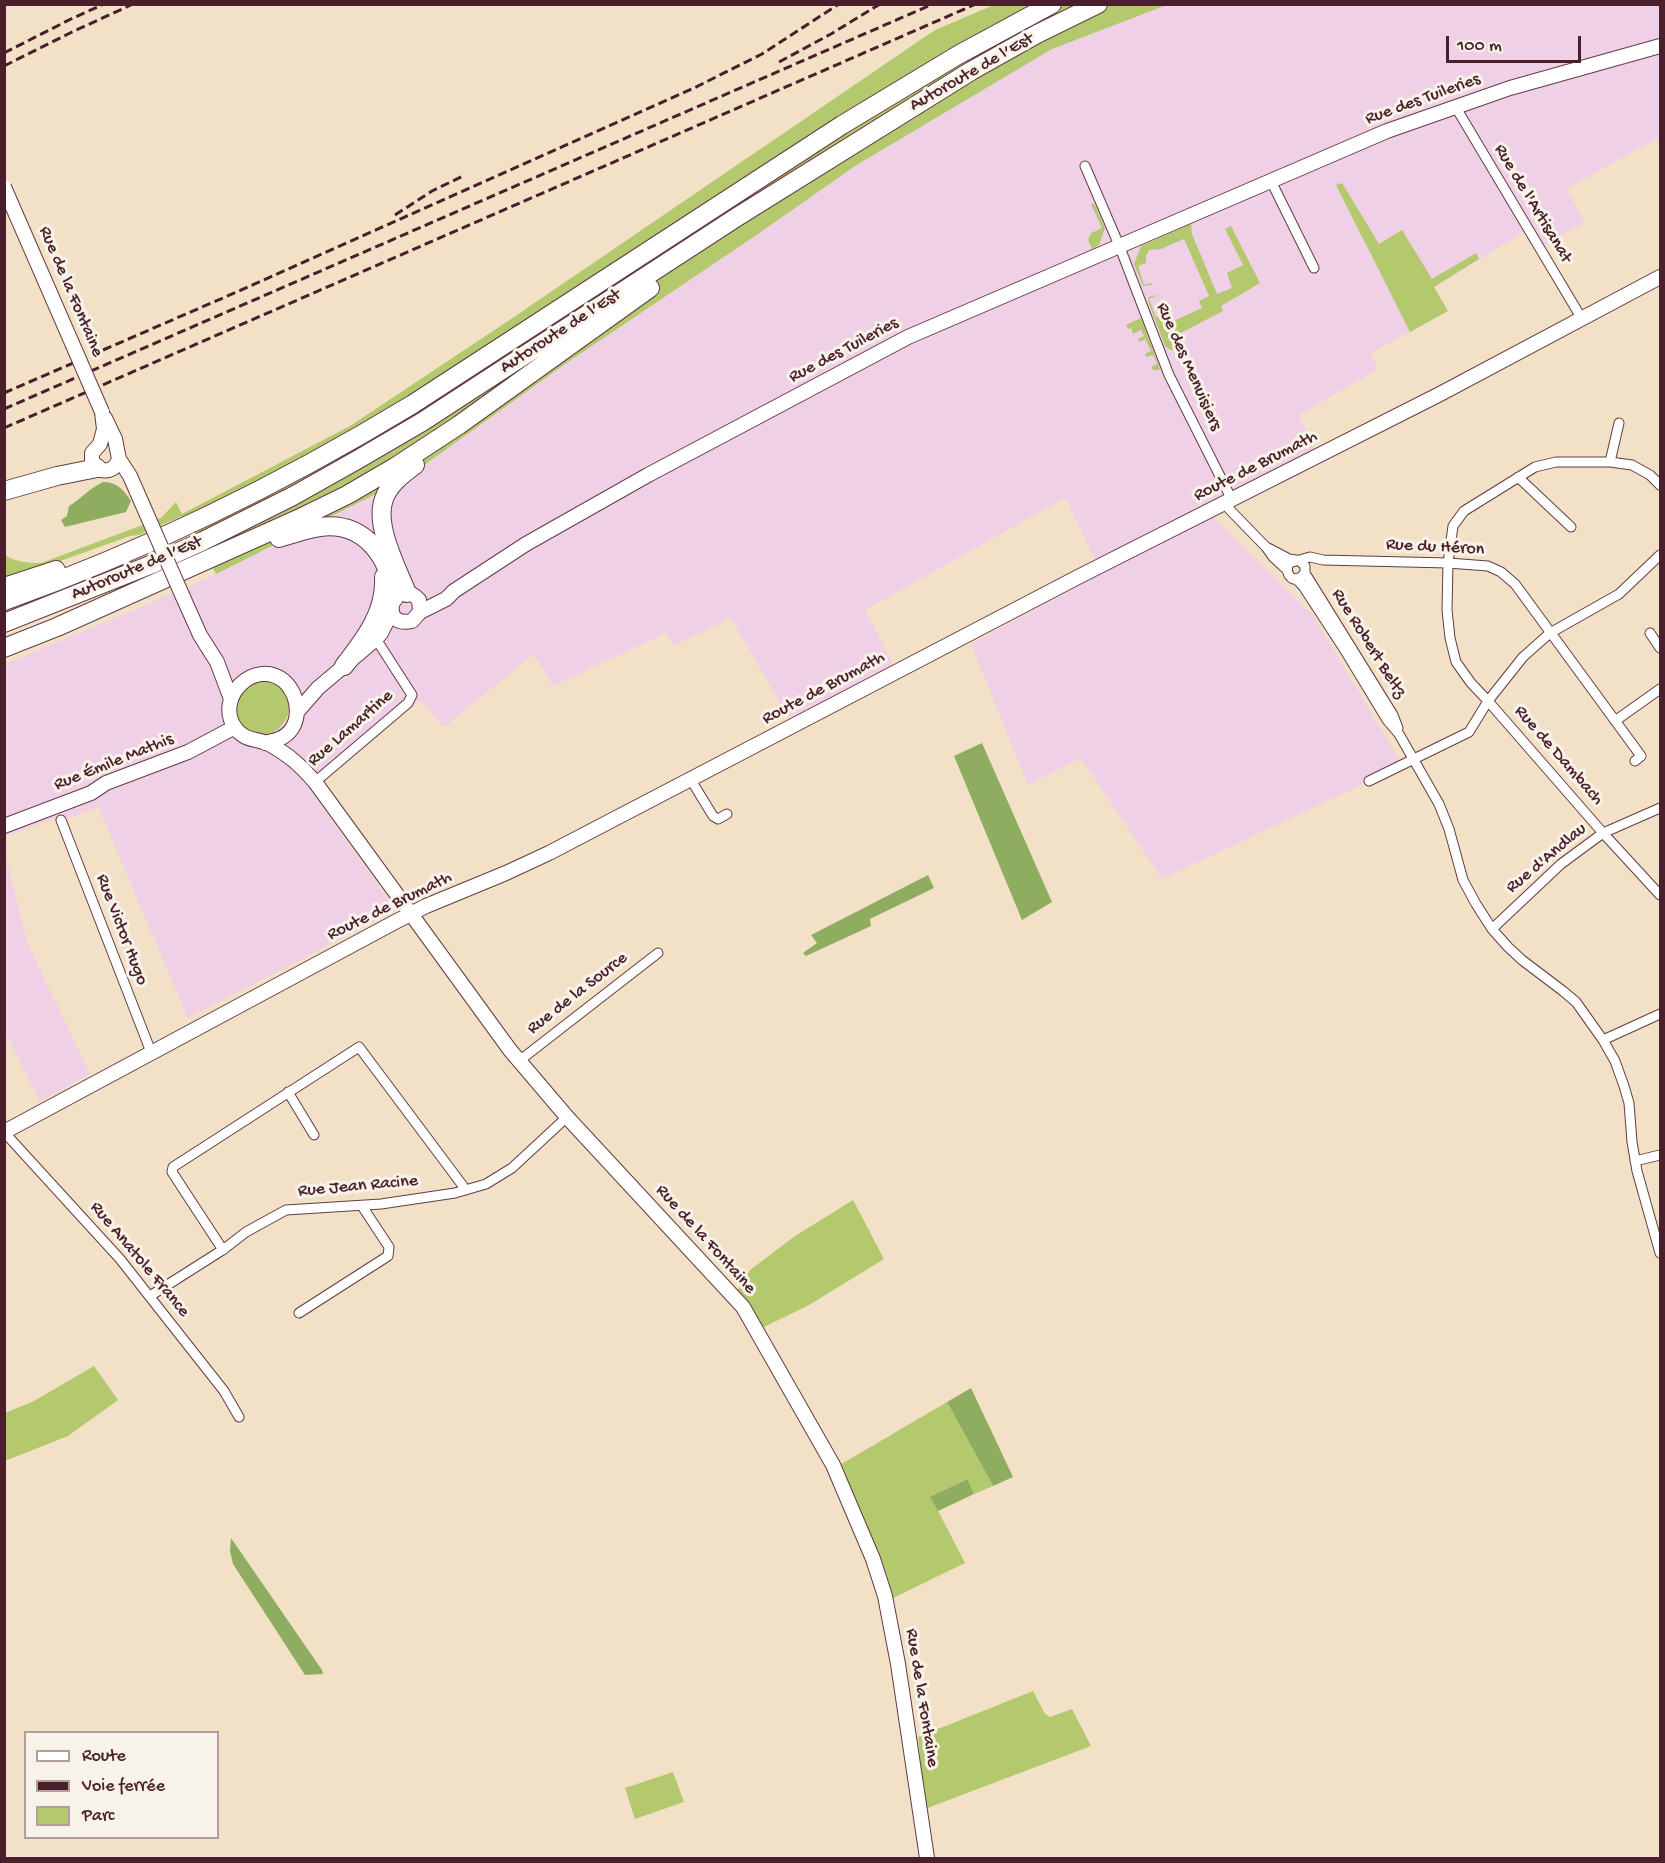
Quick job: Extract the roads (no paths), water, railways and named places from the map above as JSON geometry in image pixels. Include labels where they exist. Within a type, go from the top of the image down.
[{"type":"highway","name":"Autoroute de l’Est","points":[[4,601],[141,548],[346,445],[413,404],[842,125],[958,55],[1052,4]]},
{"type":"highway","name":"Autoroute de l’Est","points":[[4,623],[150,565],[293,496],[422,422],[757,205],[971,71],[1037,34],[1098,4]]},
{"type":"highway","points":[[4,648],[211,558],[347,495],[395,467],[483,409],[657,283],[669,263]]},
{"type":"highway","points":[[402,599],[383,529],[381,515],[385,496],[402,475],[474,421],[483,409]]},
{"type":"highway","points":[[4,491],[111,461]]},
{"type":"highway","points":[[211,558],[329,526],[353,531],[366,539],[378,552],[402,599]]},
{"type":"highway","points":[[344,666],[363,641],[381,608],[384,575],[378,552]]},
{"type":"highway","points":[[4,587],[53,570],[78,573]]},
{"type":"street","name":"Rue des Tuileries","points":[[298,711],[318,688],[379,636],[404,622],[416,619],[420,612],[446,598],[526,544],[648,475],[891,345],[1387,131],[1510,88],[1660,46]]},
{"type":"street","name":"Rue de l'Artisanat","points":[[1455,106],[1582,319]]},
{"type":"street","name":"Rue des Menuisiers","points":[[1085,166],[1119,245],[1169,375],[1229,494],[1229,501]]},
{"type":"street","points":[[1271,181],[1314,268]]},
{"type":"street","name":"Rue de la Fontaine","points":[[4,187],[115,439],[111,461],[137,492],[200,635],[217,663],[231,699],[230,716],[235,727],[243,736],[252,741],[265,742],[299,764],[315,782],[519,1061],[567,1117],[743,1307],[833,1466],[873,1558],[885,1596],[898,1664],[927,1858]]},
{"type":"street","name":"Route de Brumath","points":[[4,1132],[426,906],[549,853],[870,684],[1440,394],[1660,278]]},
{"type":"street","name":"Rue de la Fontaine","points":[[102,412],[104,429],[100,444],[92,453],[92,461],[111,461]]},
{"type":"street","points":[[1610,462],[1619,423]]},
{"type":"street","points":[[100,444],[108,443],[111,461]]},
{"type":"street","name":"Rue de Dambach","points":[[1660,485],[1650,475],[1632,465],[1610,462],[1556,462],[1535,467],[1464,511],[1454,526],[1448,563],[1447,610],[1452,651],[1456,662],[1471,683],[1660,895]]},
{"type":"street","points":[[1518,477],[1571,526]]},
{"type":"street","name":"Rue Robert Beltz","points":[[1229,501],[1229,508],[1233,514],[1287,570],[1290,577],[1303,586],[1387,720],[1399,734],[1439,804],[1449,829],[1463,880],[1492,929],[1522,960],[1576,1002],[1604,1040],[1615,1061],[1629,1103],[1635,1161],[1660,1253]]},
{"type":"street","name":"Rue Robert Beltz","points":[[1266,547],[1302,566],[1393,715],[1399,734]]},
{"type":"street","points":[[1369,782],[1469,732],[1488,701],[1523,657],[1550,633],[1619,594],[1660,555]]},
{"type":"street","name":"Rue du Héron","points":[[1302,566],[1315,557],[1323,560],[1488,566],[1501,572],[1515,584],[1641,756],[1635,760]]},
{"type":"street","points":[[1287,570],[1289,563],[1302,566],[1300,578],[1296,579]]},
{"type":"street","name":"Rue des Tuileries","points":[[379,636],[402,599],[454,591]]},
{"type":"street","points":[[404,622],[396,618],[402,599],[421,604],[420,612]]},
{"type":"street","points":[[1650,633],[1660,648]]},
{"type":"street","name":"Rue Lamartine","points":[[315,782],[408,703],[412,695],[379,636]]},
{"type":"street","points":[[217,663],[237,675],[250,677]]},
{"type":"street","points":[[231,699],[239,684],[259,674],[280,678],[290,687],[296,699],[298,711],[291,727],[279,739],[265,742]]},
{"type":"street","points":[[290,687],[318,688]]},
{"type":"street","points":[[1615,721],[1660,689]]},
{"type":"street","name":"Rue Émile Mathis","points":[[4,826],[91,794],[106,783],[188,752],[235,727]]},
{"type":"street","name":"Rue de la Fontaine","points":[[291,727],[289,739],[299,764]]},
{"type":"street","points":[[691,780],[713,816],[718,819],[727,814]]},
{"type":"street","name":"Rue d'Andlau","points":[[1492,929],[1561,864],[1603,833],[1660,808]]},
{"type":"street","name":"Rue Victor Hugo","points":[[61,820],[151,1052]]},
{"type":"street","name":"Rue de la Source","points":[[519,1061],[658,953]]},
{"type":"street","points":[[1604,1040],[1660,1014]]},
{"type":"street","points":[[223,1250],[172,1172],[172,1167],[359,1047],[466,1190]]},
{"type":"street","points":[[288,1092],[314,1135]]},
{"type":"street","name":"Rue Jean Racine","points":[[150,1296],[223,1250],[246,1232],[286,1210],[362,1206],[466,1190],[486,1184],[505,1173],[567,1117]]},
{"type":"street","name":"Rue Anatole France","points":[[4,1132],[120,1259],[224,1391],[239,1417]]},
{"type":"street","points":[[1635,1161],[1660,1155]]},
{"type":"street","points":[[298,1313],[388,1256],[389,1247],[362,1206]]},
{"type":"railway","points":[[4,53],[104,4]]},
{"type":"railway","points":[[4,66],[133,4]]},
{"type":"railway","points":[[4,393],[694,88],[762,54],[839,4]]},
{"type":"railway","points":[[779,62],[880,4]]},
{"type":"railway","points":[[4,409],[933,4]]},
{"type":"railway","points":[[4,428],[976,4]]},
{"type":"railway","points":[[395,215],[432,191],[463,176]]}]
